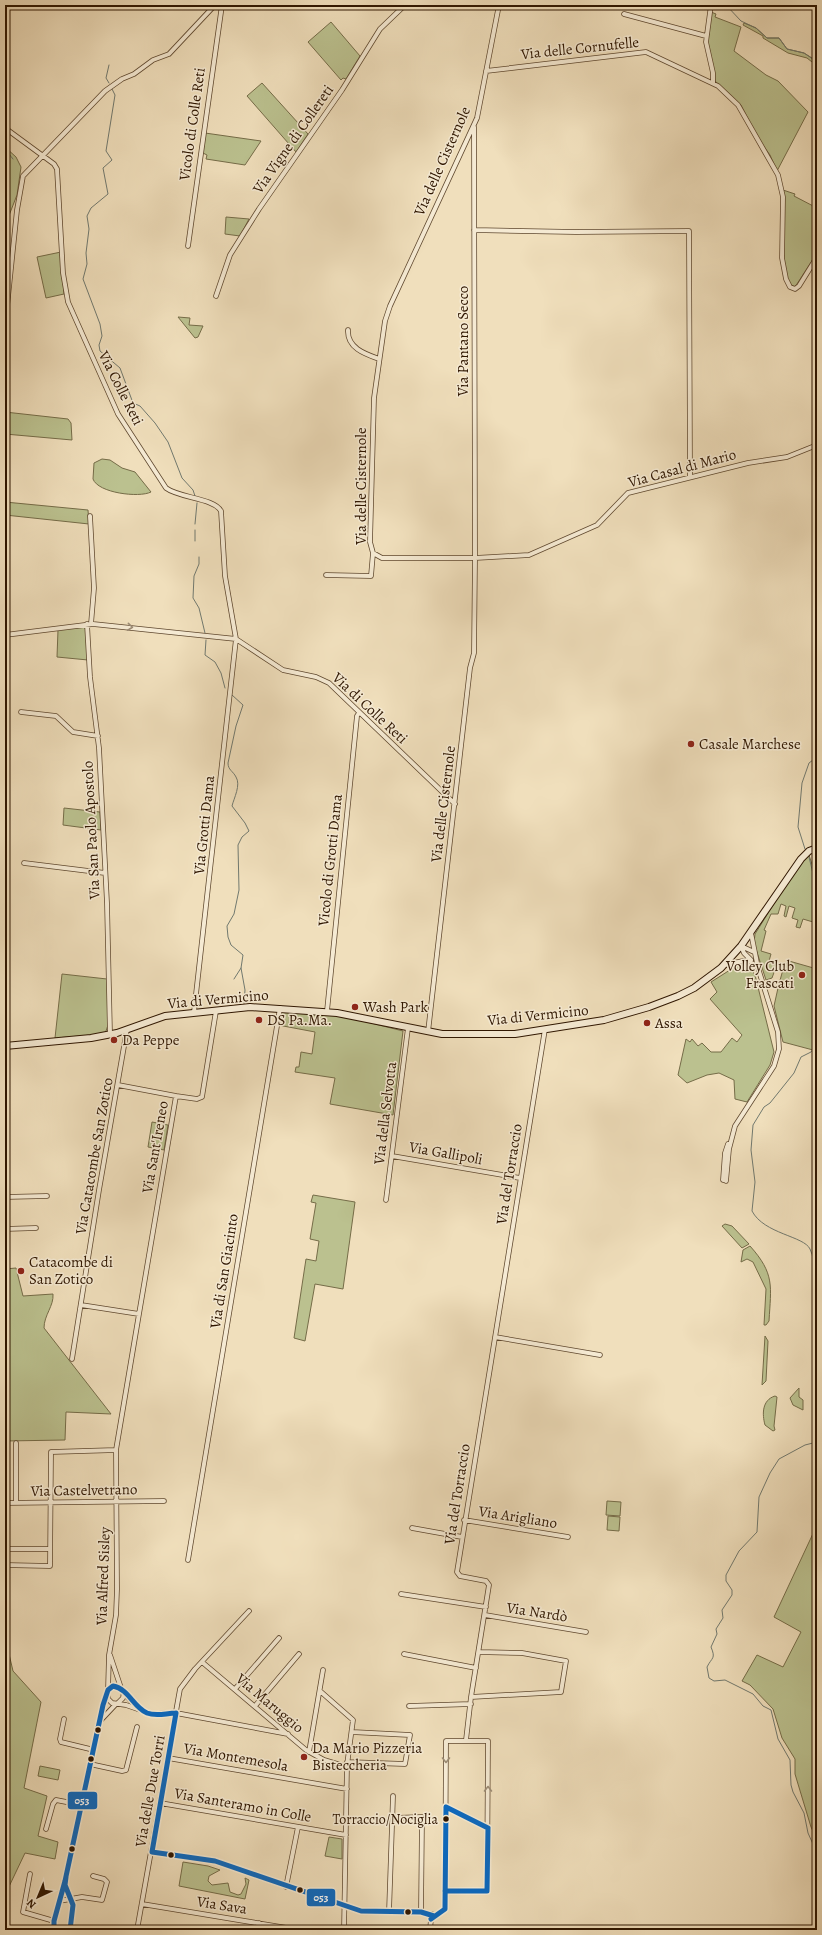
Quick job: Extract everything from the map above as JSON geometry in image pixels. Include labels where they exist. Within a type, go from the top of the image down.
[{"type":"main road","name":"Via di Vermicino","points":[[5,1046],[80,1040],[110,1034],[161,1017],[194,1012],[254,1007],[326,1011],[444,1034],[506,1034],[599,1021],[653,1006],[692,989],[724,966],[741,946],[801,859],[809,851],[817,848]]},
{"type":"street","points":[[5,326],[20,183],[25,173],[105,91],[122,79],[134,74],[153,60],[169,54],[215,5]]},
{"type":"street","name":"Vicolo di Colle Reti","points":[[188,246],[222,5]]},
{"type":"street","name":"Via Vigne di Collereti","points":[[216,296],[230,255],[275,184],[342,90],[380,30],[405,5]]},
{"type":"street","name":"Via delle Cisternole","points":[[428,1032],[470,668],[474,653],[475,558],[382,558],[373,552],[370,542],[374,398],[385,321],[390,306],[474,125],[499,5]]},
{"type":"street","points":[[712,5],[706,36],[713,83]]},
{"type":"street","points":[[624,14],[706,36]]},
{"type":"street","name":"Via delle Cornufelle","points":[[486,71],[646,52],[713,83],[726,92],[738,105],[775,169],[782,197],[781,255],[785,275],[788,284],[792,288],[797,288],[804,280],[817,257]]},
{"type":"street","name":"Via Pantano Secco","points":[[474,125],[475,558]]},
{"type":"street","name":"Via Colle Reti","points":[[5,128],[55,165],[58,172],[63,273],[67,300],[118,414],[166,488],[174,493],[215,505],[220,510],[225,576],[236,639]]},
{"type":"street","points":[[474,230],[576,232],[689,231],[690,476]]},
{"type":"street","points":[[348,330],[349,342],[361,352],[379,359]]},
{"type":"street","name":"Via Casal di Mario","points":[[475,558],[529,555],[597,525],[628,493],[690,476],[748,463],[787,457],[817,445]]},
{"type":"street","name":"Via San Paolo Apostolo","points":[[90,516],[94,588],[89,624],[90,677],[98,736],[105,873],[110,1034]]},
{"type":"street","points":[[326,575],[371,576],[373,552]]},
{"type":"street","points":[[5,635],[89,624],[236,639]]},
{"type":"street","name":"Via di Colle Reti","points":[[236,639],[283,670],[324,680],[455,804]]},
{"type":"street","name":"Via Grotti Dama","points":[[194,1012],[236,639]]},
{"type":"street","points":[[21,712],[56,716],[73,732],[98,736]]},
{"type":"street","name":"Vicolo di Grotti Dama","points":[[326,1011],[352,757],[357,716],[360,713]]},
{"type":"street","points":[[24,863],[105,873]]},
{"type":"street","points":[[725,1181],[726,1151],[737,1123],[773,1068],[779,1054],[778,1032],[758,968],[750,932]]},
{"type":"street","points":[[741,946],[754,952]]},
{"type":"street","points":[[741,946],[744,953],[758,968]]},
{"type":"street","points":[[724,966],[749,960],[753,963]]},
{"type":"street","name":"Via di San Giacinto","points":[[188,1560],[280,1008]]},
{"type":"street","name":"Via Sant'Ireneo","points":[[119,1424],[176,1096],[198,1099],[202,1097],[216,1011]]},
{"type":"street","name":"Via della Selvotta","points":[[386,1200],[408,1028]]},
{"type":"street","name":"Via Catacombe San Zotico","points":[[72,1359],[127,1029]]},
{"type":"street","name":"Via del Torraccio","points":[[466,1740],[471,1697],[485,1615],[488,1582],[457,1574],[464,1520],[545,1029]]},
{"type":"street","points":[[118,1085],[176,1096]]},
{"type":"street","name":"Via Gallipoli","points":[[392,1156],[520,1178]]},
{"type":"street","points":[[5,1197],[47,1196]]},
{"type":"street","points":[[5,1229],[36,1228]]},
{"type":"street","points":[[81,1305],[139,1314]]},
{"type":"street","points":[[494,1337],[600,1355]]},
{"type":"street","name":"Via Alfred Sisley","points":[[54,1930],[54,1921],[65,1881],[107,1692],[109,1651],[116,1615],[116,1450],[119,1424]]},
{"type":"street","points":[[16,1443],[16,1503]]},
{"type":"street","points":[[5,1565],[50,1566],[51,1452],[116,1450]]},
{"type":"street","name":"Via Castelvetrano","points":[[5,1503],[164,1501]]},
{"type":"street","name":"Via Arigliano","points":[[464,1520],[568,1537]]},
{"type":"street","points":[[412,1528],[462,1537]]},
{"type":"street","points":[[5,1549],[50,1549]]},
{"type":"street","points":[[400,1594],[486,1607]]},
{"type":"street","name":"Via delle Due Torri","points":[[137,1930],[181,1686],[250,1611]]},
{"type":"street","name":"Via Nardò","points":[[485,1615],[586,1632]]},
{"type":"street","points":[[234,1689],[279,1638]]},
{"type":"street","points":[[100,1721],[123,1698],[122,1690],[109,1651]]},
{"type":"street","points":[[471,1697],[561,1692],[566,1661],[522,1653],[479,1652]]},
{"type":"street","points":[[255,1706],[299,1654]]},
{"type":"street","points":[[404,1654],[476,1668]]},
{"type":"street","name":"Via Maruggio","points":[[202,1662],[309,1752],[328,1762],[347,1764],[405,1764],[410,1735],[352,1732]]},
{"type":"street","points":[[309,1752],[323,1670]]},
{"type":"street","points":[[143,1711],[122,1690],[115,1686],[107,1692],[109,1700],[154,1715],[176,1713],[288,1734]]},
{"type":"street","points":[[320,1691],[353,1720],[347,1764],[344,1930]]},
{"type":"street","points":[[409,1706],[471,1704]]},
{"type":"street","points":[[64,1719],[60,1739],[61,1742],[94,1750]]},
{"type":"street","points":[[90,1764],[122,1771],[126,1770],[137,1726]]},
{"type":"street","points":[[152,1852],[214,1861],[361,1911],[421,1912],[432,1917],[439,1915],[445,1909],[445,1891],[446,1807],[446,1741],[488,1740],[487,1891],[445,1891]]},
{"type":"street","name":"Via Montemesola","points":[[168,1758],[347,1789]]},
{"type":"street","points":[[389,1912],[392,1796]]},
{"type":"street","points":[[46,1829],[53,1804],[56,1800],[82,1806]]},
{"type":"street","name":"Via Santeramo in Colle","points":[[160,1803],[346,1835]]},
{"type":"street","points":[[446,1807],[488,1828]]},
{"type":"street","points":[[392,1818],[422,1817],[421,1912]]},
{"type":"street","points":[[286,1886],[298,1827]]},
{"type":"street","points":[[30,1874],[23,1912],[54,1921]]},
{"type":"street","points":[[59,1901],[82,1897],[99,1900],[103,1899],[107,1882],[103,1878],[93,1876]]},
{"type":"street","points":[[65,1881],[66,1887],[72,1899],[73,1914],[70,1930]]},
{"type":"street","name":"Via Sava","points":[[142,1904],[299,1930]]},
{"type":"street","points":[[430,1930],[432,1917]]},
{"type":"street","points":[[258,1930],[259,1923]]},
{"type":"green space","points":[[711,12],[716,14],[715,17],[741,27],[734,51],[766,75],[778,81],[808,112],[777,171],[770,155],[757,137],[741,105],[715,81],[707,43]]},
{"type":"green space","points":[[331,22],[360,56],[346,79],[343,78],[341,80],[308,42]]},
{"type":"green space","points":[[744,23],[756,28],[767,38],[779,38],[787,49],[804,53],[812,58],[814,56],[817,58],[817,66],[807,58],[788,53],[763,38],[763,36],[743,25]]},
{"type":"green space","points":[[262,83],[308,134],[296,152],[247,96]]},
{"type":"green space","points":[[205,133],[261,141],[245,165],[206,159],[207,155],[203,153]]},
{"type":"green space","points":[[5,147],[16,157],[21,167],[17,195],[5,222]]},
{"type":"green space","points":[[783,190],[795,194],[794,196],[817,208],[817,253],[795,287],[789,282],[783,259]]},
{"type":"green space","points":[[226,217],[249,219],[240,236],[225,234]]},
{"type":"green space","points":[[61,252],[64,294],[46,298],[37,257]]},
{"type":"green space","points":[[178,317],[190,318],[189,325],[203,326],[198,337],[195,338]]},
{"type":"green space","points":[[5,412],[68,419],[71,423],[72,440],[5,434]]},
{"type":"green space","points":[[102,459],[110,460],[122,468],[135,472],[151,492],[145,494],[119,493],[102,488],[96,484],[93,479],[94,463]]},
{"type":"green space","points":[[5,502],[88,510],[89,524],[5,515]]},
{"type":"green space","points":[[83,626],[86,630],[88,660],[57,657],[58,630]]},
{"type":"green space","points":[[64,808],[100,812],[101,830],[63,825]]},
{"type":"green space","points":[[809,855],[817,880],[817,931],[813,922],[803,919],[800,928],[796,927],[798,920],[792,918],[795,908],[789,906],[786,917],[784,916],[786,906],[781,904],[778,914],[771,914],[764,930],[766,931],[761,951],[771,954],[769,961],[774,963],[776,967],[772,978],[766,980],[754,943],[755,934],[797,867]]},
{"type":"green space","points":[[789,961],[817,969],[816,1055],[813,1050],[783,1042],[774,1006],[778,988],[783,988],[784,985],[779,984],[784,966]]},
{"type":"green space","points":[[741,963],[749,965],[755,975],[774,1052],[770,1065],[747,1102],[735,1099],[734,1080],[719,1073],[707,1075],[687,1083],[678,1075],[686,1039],[690,1042],[692,1039],[698,1046],[702,1043],[711,1052],[721,1052],[732,1038],[737,1042],[742,1035],[710,999],[717,992],[711,982]]},
{"type":"green space","points":[[62,974],[107,979],[109,1022],[105,1034],[55,1038]]},
{"type":"green space","points":[[282,1011],[335,1014],[403,1031],[393,1115],[330,1104],[335,1078],[295,1072],[296,1067],[299,1067],[301,1052],[312,1054],[315,1032],[278,1025]]},
{"type":"green space","points":[[152,1122],[168,1125],[164,1150],[148,1147]]},
{"type":"green space","points":[[313,1195],[355,1202],[343,1289],[315,1284],[305,1341],[294,1338],[306,1259],[316,1261],[319,1241],[310,1239],[316,1203],[311,1202]]},
{"type":"green space","points":[[725,1224],[732,1226],[749,1244],[742,1248],[722,1226]]},
{"type":"green space","points":[[750,1246],[764,1265],[770,1281],[769,1321],[766,1325],[764,1325],[766,1289],[753,1262],[747,1259],[741,1262],[743,1250]]},
{"type":"green space","points":[[16,1268],[23,1296],[53,1294],[52,1303],[44,1323],[44,1328],[111,1414],[66,1412],[65,1440],[5,1441],[5,1269]]},
{"type":"green space","points":[[765,1336],[768,1341],[766,1381],[762,1385]]},
{"type":"green space","points":[[799,1388],[799,1397],[803,1400],[803,1410],[793,1405],[790,1398]]},
{"type":"green space","points":[[775,1396],[777,1397],[774,1426],[775,1430],[773,1431],[765,1425],[763,1412],[765,1404]]},
{"type":"green space","points":[[607,1501],[621,1502],[620,1516],[606,1515]]},
{"type":"green space","points":[[608,1516],[620,1517],[619,1531],[607,1530]]},
{"type":"green space","points":[[817,1525],[817,1840],[811,1827],[795,1774],[795,1759],[782,1738],[773,1709],[750,1685],[742,1681],[757,1655],[783,1667],[801,1632],[774,1617]]},
{"type":"green space","points":[[5,1637],[13,1671],[41,1702],[24,1788],[47,1796],[38,1836],[58,1842],[55,1859],[25,1853],[5,1895]]},
{"type":"green space","points":[[40,1766],[60,1770],[58,1780],[38,1776]]},
{"type":"green space","points":[[329,1837],[342,1839],[342,1859],[325,1856]]},
{"type":"green space","points":[[183,1862],[208,1866],[220,1870],[209,1876],[208,1881],[212,1885],[228,1883],[230,1892],[238,1895],[241,1894],[246,1884],[245,1878],[249,1880],[245,1899],[179,1886]]},
{"type":"waterway","points":[[726,5],[741,21],[756,28],[767,38],[779,38],[787,49],[804,53],[817,62]]},
{"type":"waterway","points":[[109,65],[106,78],[109,83]]},
{"type":"waterway","points":[[112,89],[115,95],[106,151],[112,160],[103,168],[108,194],[91,208],[87,216],[89,229],[86,253],[87,264],[83,279],[100,324],[102,336],[99,345],[100,351],[120,368],[133,403],[140,406],[155,423],[168,442],[182,478],[193,490],[195,496]]},
{"type":"waterway","points":[[5,149],[13,159]]},
{"type":"waterway","points":[[195,524],[197,503]]},
{"type":"waterway","points":[[195,530],[195,541]]},
{"type":"waterway","points":[[199,557],[199,564],[194,576],[193,598],[199,608],[205,633]]},
{"type":"waterway","points":[[206,640],[205,655],[215,662],[221,673],[225,688]]},
{"type":"waterway","points":[[232,695],[243,705],[236,726],[228,763],[230,769],[236,777],[238,784],[232,806],[249,831],[242,837],[238,845],[239,890],[234,914],[227,926],[228,937],[231,945],[243,955],[241,968],[245,990],[244,1003]]},
{"type":"waterway","points":[[805,849],[798,827],[802,783],[809,763],[817,757]]},
{"type":"waterway","points":[[809,857],[817,890]]},
{"type":"waterway","points":[[234,979],[241,968]]},
{"type":"waterway","points":[[817,1044],[811,1052],[801,1057],[794,1073],[770,1103],[764,1107],[753,1125],[751,1150],[755,1182],[752,1211],[765,1225],[800,1241],[810,1249],[814,1268],[817,1301]]},
{"type":"waterway","points":[[817,1442],[805,1445],[779,1459],[770,1473],[759,1497],[757,1532],[739,1551],[726,1575],[726,1581],[732,1590],[732,1595],[722,1610],[723,1618],[716,1629],[717,1634],[711,1647],[713,1658],[707,1667],[709,1678],[714,1681],[725,1680],[753,1694],[763,1706],[771,1710],[778,1739],[790,1760],[791,1785],[793,1792],[804,1813],[808,1833],[817,1853]]},
{"type":"transit line","name":"053","points":[[54,1930],[54,1921],[65,1881],[103,1705],[108,1690],[113,1686],[118,1688],[127,1694],[138,1707],[147,1713],[158,1715],[176,1713]]},
{"type":"transit line","name":"053","points":[[152,1852],[176,1713]]},
{"type":"transit line","name":"053","points":[[446,1807],[488,1828]]},
{"type":"transit line","name":"053","points":[[431,1919],[445,1909],[446,1807]]},
{"type":"transit line","name":"053","points":[[487,1891],[488,1828]]},
{"type":"transit line","name":"053","points":[[152,1852],[215,1861],[361,1911],[421,1912],[434,1916]]},
{"type":"transit line","name":"053","points":[[66,1877],[65,1885],[73,1905],[70,1930]]},
{"type":"transit line","name":"053","points":[[445,1891],[487,1891]]},
{"type":"place","name":"Casale Marchese","points":[[691,744]]},
{"type":"place","name":"Volley Club Frascati","points":[[802,975]]},
{"type":"place","name":"Wash Park","points":[[355,1007]]},
{"type":"place","name":"DS Pa.Ma.","points":[[259,1020]]},
{"type":"place","name":"Assa","points":[[647,1023]]},
{"type":"place","name":"Da Peppe","points":[[114,1040]]},
{"type":"place","name":"Catacombe di San Zotico","points":[[21,1271]]},
{"type":"place","name":"Da Mario Pizzeria Bisteccheria","points":[[304,1757]]},
{"type":"place","name":"Torraccio/Nociglia","points":[[446,1819]]}]
